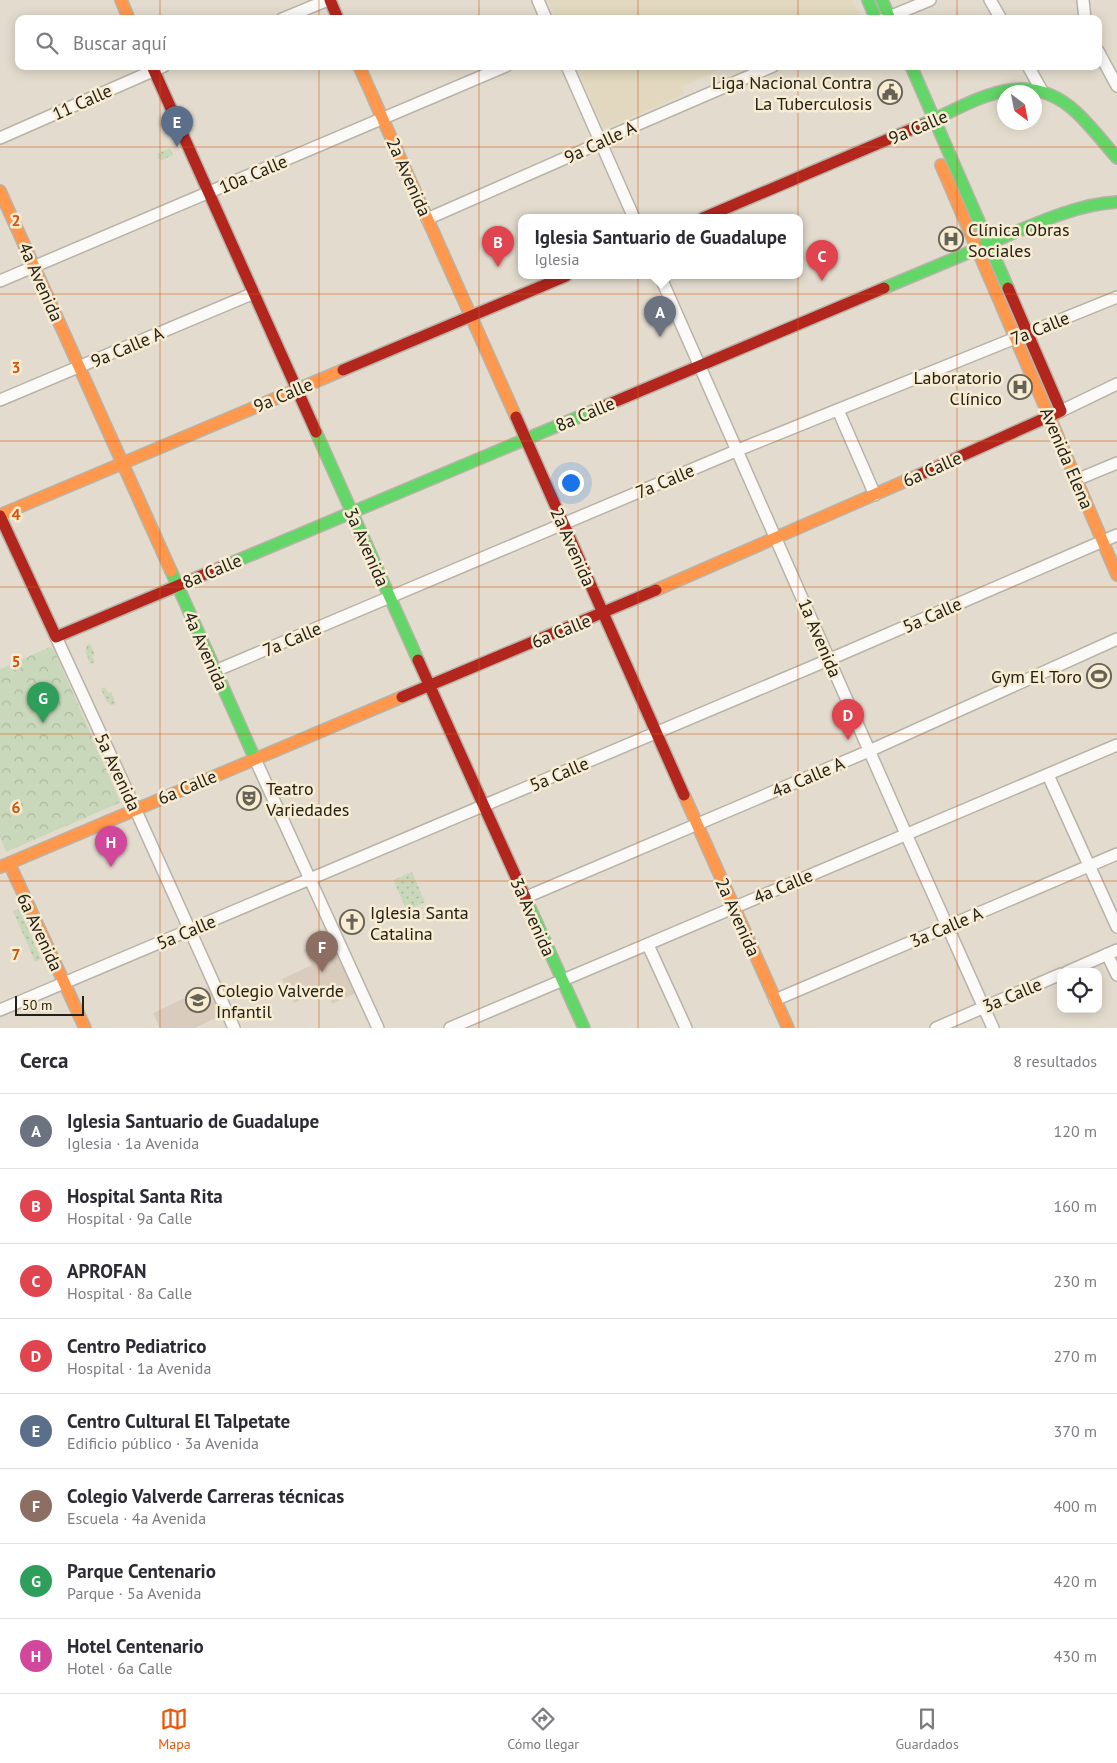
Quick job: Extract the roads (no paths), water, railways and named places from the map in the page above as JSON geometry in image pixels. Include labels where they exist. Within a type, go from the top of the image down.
[{"type":"main road","points":[[121,0],[128,15]]},
{"type":"main road","points":[[329,0],[336,15]]},
{"type":"main road","points":[[868,0],[874,15]]},
{"type":"main road","points":[[882,0],[887,15]]},
{"type":"main road","name":"3a Avenida","points":[[157,70],[254,293],[584,1028]]},
{"type":"main road","name":"2a Avenida","points":[[361,70],[788,1028]]},
{"type":"main road","name":"Avenida Elena","points":[[912,70],[926,123],[989,243],[1061,411]]},
{"type":"main road","name":"9a Calle","points":[[1042,91],[1061,101],[1074,111],[1117,158]]},
{"type":"main road","name":"9a Calle","points":[[712,214],[997,92]]},
{"type":"main road","name":"Avenida Elena","points":[[935,151],[1117,575]]},
{"type":"main road","name":"4a Avenida","points":[[0,191],[254,759]]},
{"type":"main road","name":"8a Calle","points":[[56,637],[989,243],[1077,209],[1099,203],[1117,202]]},
{"type":"main road","name":"9a Calle","points":[[0,516],[559,279]]},
{"type":"main road","name":"6a Calle","points":[[4,865],[603,613],[875,495],[1061,411]]},
{"type":"main road","name":"5a Avenida","points":[[0,516],[56,637]]},
{"type":"main road","name":"6a Avenida","points":[[4,865],[85,1028]]},
{"type":"street","points":[[292,15],[329,0]]},
{"type":"street","points":[[538,0],[544,15]]},
{"type":"street","points":[[895,15],[930,0]]},
{"type":"street","points":[[990,0],[999,15]]},
{"type":"street","points":[[1083,0],[1085,15]]},
{"type":"street","points":[[1102,58],[1117,86]]},
{"type":"street","name":"11 Calle","points":[[0,138],[152,70]]},
{"type":"street","name":"10a Calle","points":[[0,281],[497,70]]},
{"type":"street","points":[[569,70],[632,214]]},
{"type":"street","name":"9a Calle A","points":[[427,218],[586,150],[600,142],[764,70]]},
{"type":"street","points":[[1030,70],[1039,85]]},
{"type":"street","name":"1a Avenida","points":[[661,279],[993,1028]]},
{"type":"street","name":"9a Calle A","points":[[0,400],[254,293]]},
{"type":"street","name":"7a Calle","points":[[215,671],[738,450],[1117,297]]},
{"type":"street","name":"6a Calle","points":[[1061,411],[1117,384]]},
{"type":"street","points":[[838,410],[875,495]]},
{"type":"street","points":[[1076,480],[1117,463]]},
{"type":"street","name":"5a Calle","points":[[0,1010],[829,660],[1117,535]]},
{"type":"street","name":"5a Avenida","points":[[56,637],[136,809],[234,1028]]},
{"type":"street","name":"4a Calle A","points":[[524,898],[869,751],[1117,639]]},
{"type":"street","name":"4a Calle","points":[[450,1028],[1117,745]]},
{"type":"street","name":"4a Avenida","points":[[254,759],[378,1028]]},
{"type":"street","points":[[1048,775],[1117,927]]},
{"type":"street","name":"3a Calle A","points":[[775,1000],[1117,854]]},
{"type":"street","points":[[648,945],[686,1028]]},
{"type":"street","points":[[1075,968],[1112,952],[1117,975]]},
{"type":"street","name":"3a Calle","points":[[936,1028],[951,1025],[984,1007],[1057,976]]},
{"type":"street","points":[[476,1017],[481,1028]]},
{"type":"place","name":"Liga Nacional Contra La Tuberculosis","points":[[890,92]]},
{"type":"place","name":"Centro Cultural El Talpetate","points":[[177,147]]},
{"type":"place","name":"Clínica Obras Sociales","points":[[951,239]]},
{"type":"place","name":"Hospital Santa Rita","points":[[498,267]]},
{"type":"place","name":"APROFAN","points":[[822,281]]},
{"type":"place","name":"Iglesia Santuario de Guadalupe","points":[[660,337]]},
{"type":"place","name":"Laboratorio Clínico","points":[[1020,387]]},
{"type":"place","name":"Gym El Toro","points":[[1099,676]]},
{"type":"place","name":"Parque Centenario","points":[[43,723]]},
{"type":"place","name":"Centro Pediatrico","points":[[848,740]]},
{"type":"place","name":"Teatro Variedades","points":[[249,798]]},
{"type":"place","name":"Hotel Centenario","points":[[111,867]]},
{"type":"place","name":"Iglesia Santa Catalina","points":[[352,922]]},
{"type":"place","name":"Colegio Valverde Carreras técnicas","points":[[322,972]]},
{"type":"place","name":"Colegio Valverde Infantil","points":[[198,1000]]}]
